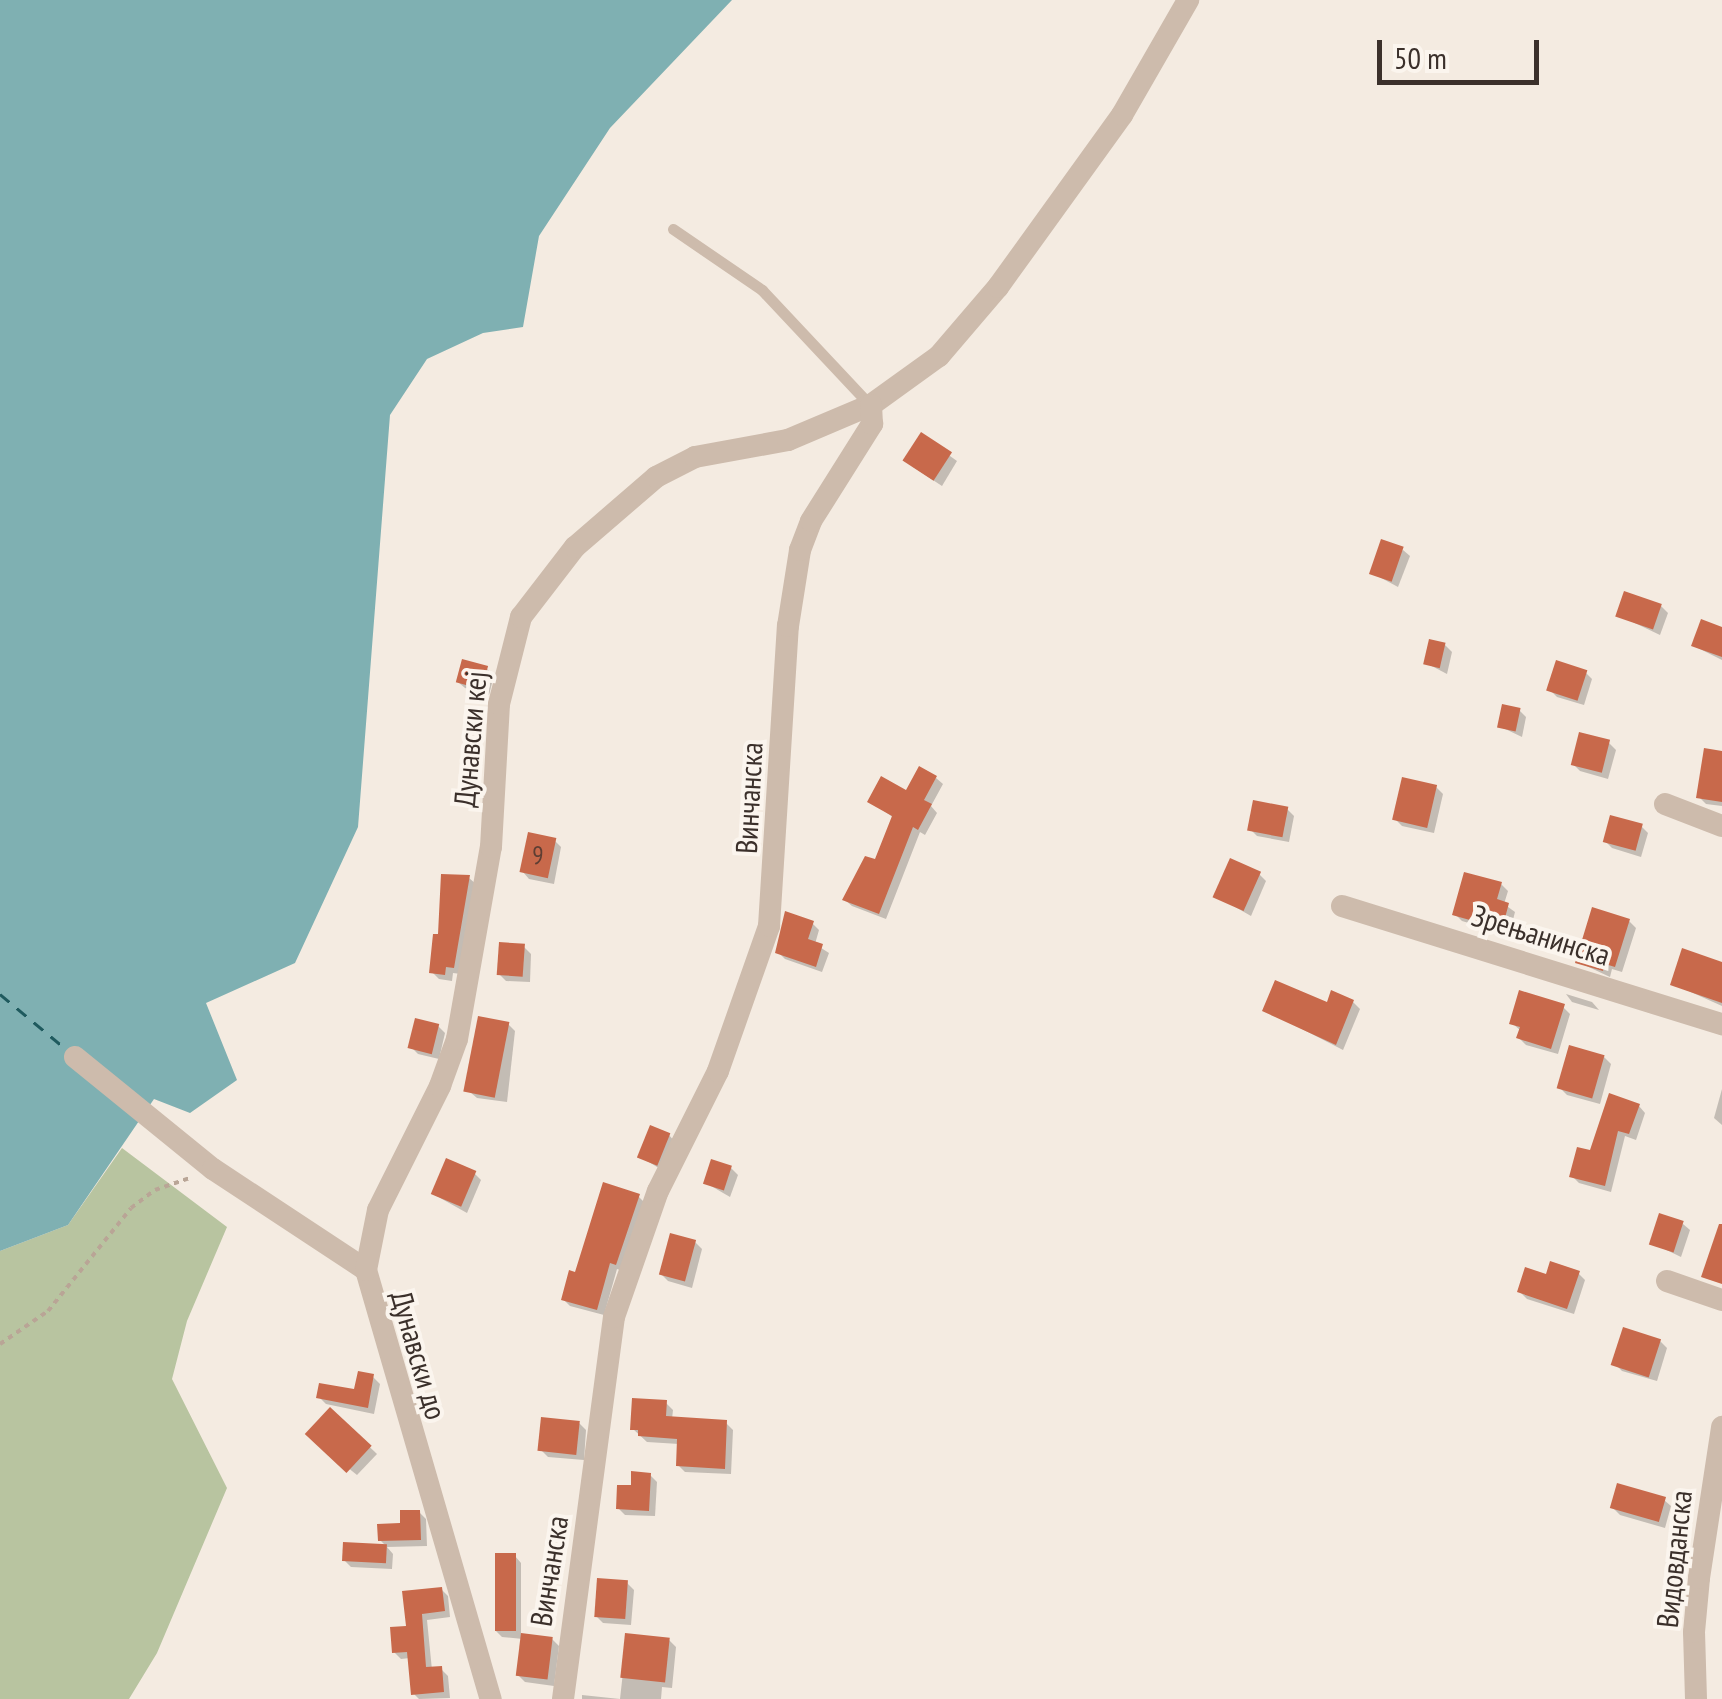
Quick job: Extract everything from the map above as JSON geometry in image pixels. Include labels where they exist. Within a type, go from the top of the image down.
[{"type":"street","points":[[871,406],[939,356],[998,286],[1122,115],[1188,0]]},
{"type":"street","name":"Дунавски кеј","points":[[366,1270],[378,1210],[440,1086],[457,1039],[490,847],[499,704],[522,617],[575,547],[656,477],[695,457],[788,440],[871,406]]},
{"type":"street","name":"Винчанска","points":[[563,1699],[614,1317],[652,1207],[718,1071],[770,926],[788,626],[800,550],[811,521],[872,424],[871,406]]},
{"type":"street","points":[[1666,804],[1722,826]]},
{"type":"street","name":"Зрењанинска","points":[[1342,906],[1722,1024]]},
{"type":"street","name":"Дунавски до","points":[[74,1057],[213,1170],[366,1270],[491,1699]]},
{"type":"street","points":[[1667,1281],[1722,1300]]},
{"type":"street","name":"Видовданска","points":[[1696,1699],[1694,1632],[1710,1579],[1722,1427]]},
{"type":"lane","points":[[673,229],[762,290],[871,406]]},
{"type":"path","points":[[0,1344],[48,1311],[131,1208],[155,1190],[213,1170]]},
{"type":"green space","points":[[122,1148],[227,1227],[187,1321],[172,1379],[227,1488],[157,1653],[129,1699],[0,1699],[0,1251],[68,1225]]},
{"type":"water","points":[[0,0],[732,0],[610,128],[539,236],[523,327],[483,333],[427,359],[390,415],[358,827],[295,963],[206,1003],[237,1080],[190,1113],[154,1099],[68,1225],[0,1251]]},
{"type":"building","points":[[921,432],[952,452],[934,481],[902,461]]},
{"type":"building","points":[[1381,539],[1404,547],[1392,582],[1369,574]]},
{"type":"building","points":[[1624,591],[1662,604],[1653,630],[1615,617]]},
{"type":"building","points":[[1701,619],[1722,627],[1722,657],[1691,646]]},
{"type":"building","points":[[1429,639],[1446,643],[1440,668],[1423,664]]},
{"type":"building","points":[[462,659],[488,666],[482,689],[456,682]]},
{"type":"building","points":[[1556,660],[1587,670],[1577,701],[1546,690]]},
{"type":"building","points":[[1502,704],[1521,708],[1516,731],[1497,727]]},
{"type":"building","points":[[1579,732],[1610,740],[1602,773],[1571,765]]},
{"type":"building","points":[[1704,748],[1722,751],[1722,802],[1696,798]]},
{"type":"building","points":[[919,766],[937,776],[924,800],[932,804],[918,830],[913,827],[879,914],[842,900],[865,856],[875,859],[892,816],[867,802],[881,776],[906,790]]},
{"type":"building","points":[[1402,777],[1437,785],[1427,828],[1392,820]]},
{"type":"building","points":[[1253,800],[1288,807],[1282,837],[1247,830]]},
{"type":"building","points":[[1610,815],[1643,824],[1636,851],[1603,842]]},
{"type":"building","points":[[528,832],[556,838],[548,878],[519,872]]},
{"type":"building","points":[[1230,858],[1261,872],[1244,911],[1213,897]]},
{"type":"building","points":[[1464,872],[1502,882],[1497,899],[1509,903],[1502,929],[1452,915]]},
{"type":"building","points":[[441,874],[470,875],[454,968],[446,967],[445,975],[429,973],[433,934],[438,934]]},
{"type":"building","points":[[1592,907],[1630,919],[1615,967],[1605,964],[1603,971],[1575,963]]},
{"type":"building","points":[[785,911],[814,921],[808,939],[823,944],[816,967],[775,953]]},
{"type":"building","points":[[499,942],[525,944],[523,977],[497,975]]},
{"type":"building","points":[[1682,948],[1722,962],[1722,1003],[1670,985]]},
{"type":"building","points":[[1275,980],[1327,1002],[1331,990],[1354,1000],[1336,1045],[1262,1011]]},
{"type":"building","points":[[1519,990],[1565,1004],[1551,1049],[1516,1038],[1520,1027],[1509,1024]]},
{"type":"building","points":[[478,1016],[509,1022],[495,1098],[463,1092]]},
{"type":"building","points":[[415,1018],[439,1024],[432,1054],[408,1048]]},
{"type":"building","points":[[1569,1045],[1605,1055],[1592,1098],[1557,1088]]},
{"type":"building","points":[[1609,1093],[1640,1104],[1629,1134],[1618,1131],[1605,1186],[1569,1177],[1577,1147],[1590,1150]]},
{"type":"building","points":[[650,1125],[670,1133],[657,1166],[637,1157]]},
{"type":"building","points":[[446,1158],[476,1171],[461,1207],[431,1194]]},
{"type":"building","points":[[711,1159],[732,1166],[724,1191],[703,1184]]},
{"type":"building","points":[[603,1182],[640,1194],[616,1265],[610,1263],[597,1310],[561,1300],[569,1270],[575,1272]]},
{"type":"building","points":[[1659,1213],[1684,1221],[1674,1252],[1649,1244]]},
{"type":"building","points":[[1722,1224],[1722,1284],[1701,1277]]},
{"type":"building","points":[[670,1233],[696,1240],[685,1282],[659,1275]]},
{"type":"building","points":[[1550,1261],[1580,1271],[1567,1309],[1517,1292],[1525,1267],[1546,1274]]},
{"type":"building","points":[[1623,1327],[1661,1339],[1649,1377],[1611,1365]]},
{"type":"building","points":[[358,1371],[374,1374],[368,1408],[316,1398],[319,1383],[354,1389]]},
{"type":"building","points":[[632,1398],[667,1400],[666,1416],[727,1420],[725,1469],[676,1466],[677,1439],[638,1436],[638,1430],[630,1430]]},
{"type":"building","points":[[330,1407],[372,1446],[346,1473],[305,1434]]},
{"type":"building","points":[[541,1417],[580,1421],[576,1455],[537,1451]]},
{"type":"building","points":[[631,1471],[651,1473],[649,1511],[616,1509],[617,1485],[631,1485]]},
{"type":"building","points":[[1617,1483],[1666,1497],[1659,1522],[1610,1508]]},
{"type":"building","points":[[400,1510],[420,1510],[421,1540],[378,1541],[377,1524],[400,1523]]},
{"type":"building","points":[[343,1542],[387,1544],[386,1563],[342,1561]]},
{"type":"building","points":[[495,1553],[516,1553],[516,1631],[495,1631]]},
{"type":"building","points":[[597,1578],[628,1580],[625,1619],[594,1617]]},
{"type":"building","points":[[442,1587],[445,1611],[422,1614],[426,1667],[442,1666],[444,1692],[411,1695],[407,1652],[392,1653],[390,1627],[406,1626],[402,1591]]},
{"type":"building","points":[[521,1633],[553,1637],[548,1680],[516,1676]]},
{"type":"building","points":[[625,1633],[670,1638],[665,1682],[620,1678]]},
{"type":"ferry route","points":[[0,994],[66,1049]]}]
